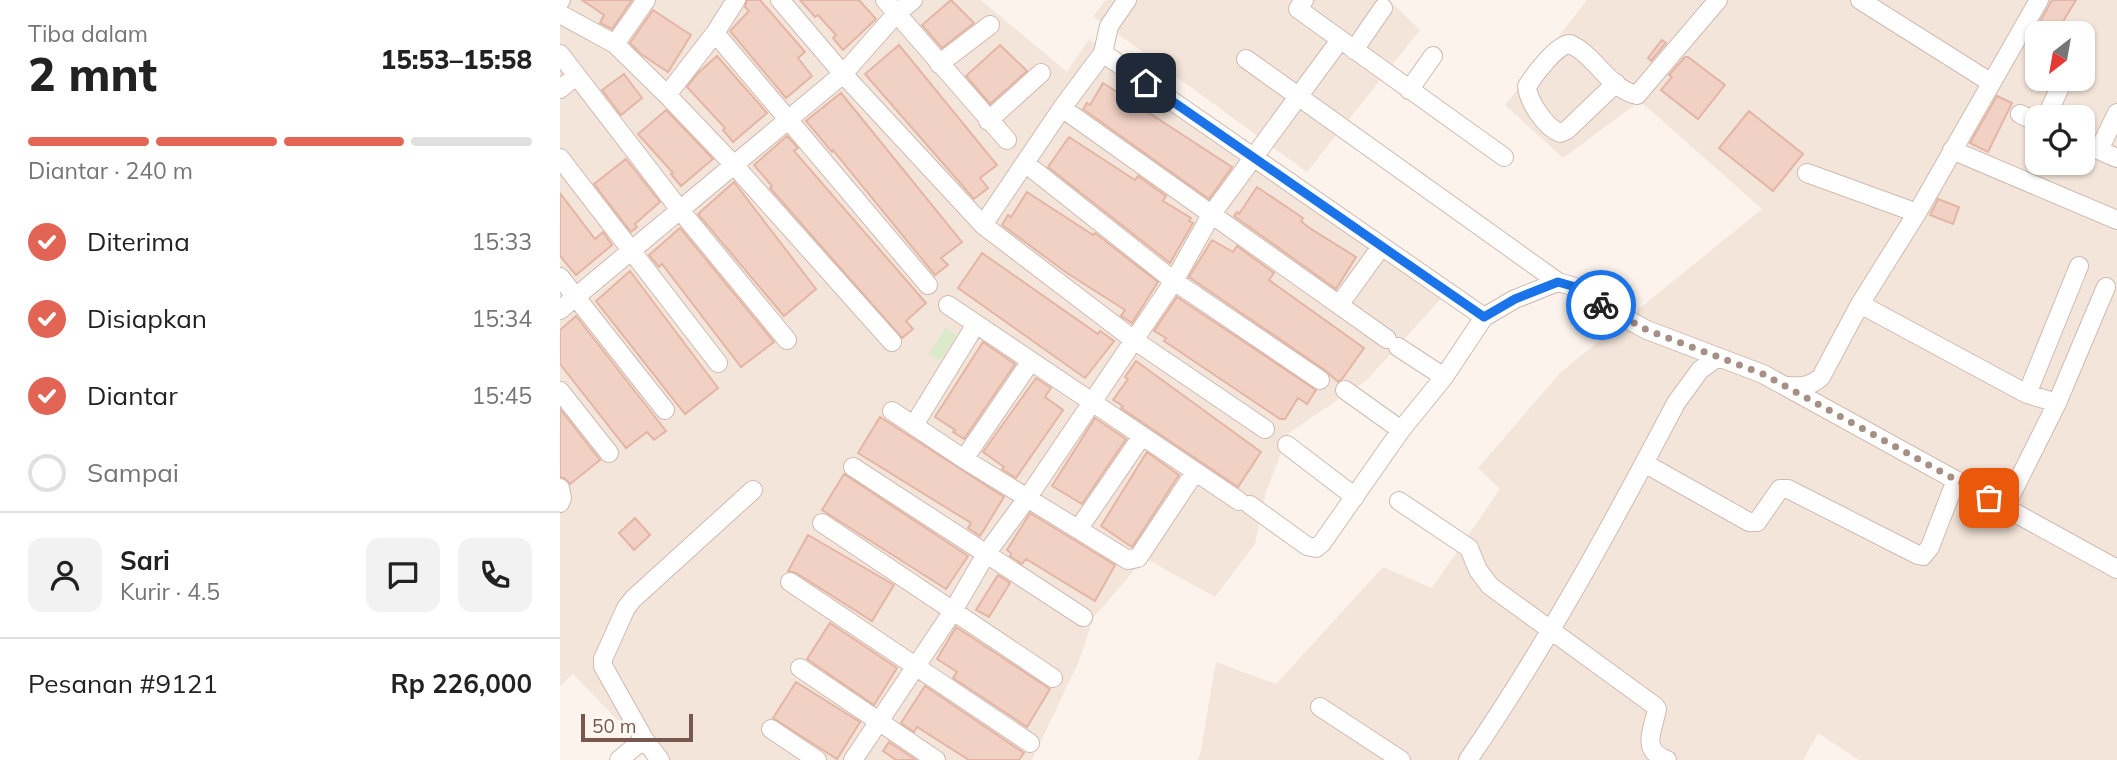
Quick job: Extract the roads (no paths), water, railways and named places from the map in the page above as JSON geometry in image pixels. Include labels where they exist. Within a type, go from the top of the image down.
[{"type":"street","points":[[615,44],[646,0]]},
{"type":"street","points":[[667,95],[715,33],[736,0]]},
{"type":"street","points":[[780,0],[843,74],[983,225],[1134,340],[1265,429]]},
{"type":"street","points":[[560,310],[843,74],[890,7],[913,0]]},
{"type":"street","points":[[983,225],[1062,108],[1103,53],[1109,26],[1127,0]]},
{"type":"street","points":[[1304,0],[1298,9],[1504,158]]},
{"type":"street","points":[[1616,83],[1567,130],[1560,133],[1553,130],[1527,96],[1527,86],[1564,44],[1578,47],[1616,83],[1637,95],[1718,0]]},
{"type":"street","points":[[1783,386],[1801,387],[1813,384],[1821,377],[1860,304],[1917,213],[2039,0]]},
{"type":"street","points":[[1863,1],[1990,82]]},
{"type":"street","points":[[890,7],[1007,140]]},
{"type":"street","points":[[853,760],[953,611],[986,554],[1028,497],[1174,281],[1211,215],[1298,98],[1383,8]]},
{"type":"street","points":[[560,14],[615,44],[667,95],[734,165],[892,342]]},
{"type":"street","points":[[939,64],[990,25]]},
{"type":"street","points":[[715,33],[928,285]]},
{"type":"street","points":[[1103,53],[1484,317]]},
{"type":"street","points":[[560,54],[680,210],[787,340]]},
{"type":"street","points":[[1409,90],[1433,56]]},
{"type":"street","points":[[1246,59],[1558,282],[1579,288],[1604,307],[1647,330],[1763,374],[2117,569]]},
{"type":"street","points":[[988,121],[1041,73]]},
{"type":"street","points":[[560,89],[576,76]]},
{"type":"street","points":[[1062,108],[1392,343],[1444,377]]},
{"type":"street","points":[[2095,141],[2117,113]]},
{"type":"street","points":[[2095,148],[2117,158]]},
{"type":"street","points":[[1952,150],[2117,220]]},
{"type":"street","points":[[560,158],[718,363]]},
{"type":"street","points":[[1025,163],[1174,281],[1320,380]]},
{"type":"street","points":[[1807,173],[1917,213]]},
{"type":"street","points":[[1339,305],[1381,247]]},
{"type":"street","points":[[2027,394],[2079,266]]},
{"type":"street","points":[[560,277],[665,410]]},
{"type":"street","points":[[948,305],[1307,547],[1315,548],[1322,543],[1401,430],[1444,377],[1484,317],[1515,299],[1558,282]]},
{"type":"street","points":[[2005,508],[2057,404],[2106,287]]},
{"type":"street","points":[[1860,304],[2027,394],[2057,404]]},
{"type":"street","points":[[914,425],[976,324]]},
{"type":"street","points":[[1468,760],[1551,632],[1676,403],[1700,370],[1718,357]]},
{"type":"street","points":[[964,459],[1031,361]]},
{"type":"street","points":[[1345,390],[1401,430]]},
{"type":"street","points":[[560,391],[609,453]]},
{"type":"street","points":[[892,411],[1124,558],[1138,558],[1195,472]]},
{"type":"street","points":[[1079,528],[1142,436]]},
{"type":"street","points":[[1287,445],[1355,497]]},
{"type":"street","points":[[1644,463],[1749,522],[1757,522],[1780,489],[1788,489],[1923,556],[1930,547],[1956,480]]},
{"type":"street","points":[[853,467],[1083,617]]},
{"type":"street","points":[[560,488],[560,503]]},
{"type":"street","points":[[660,760],[644,739],[603,666],[603,659],[626,608],[633,599],[753,490]]},
{"type":"street","points":[[1399,501],[1469,548],[1478,570],[1490,586],[1656,706],[1650,744],[1655,754],[1667,760]]},
{"type":"street","points":[[822,523],[1053,678]]},
{"type":"street","points":[[790,582],[1030,743]]},
{"type":"street","points":[[800,668],[936,760]]},
{"type":"street","points":[[1320,707],[1401,760]]},
{"type":"street","points":[[771,729],[817,760]]},
{"type":"street","points":[[619,760],[644,739]]}]
